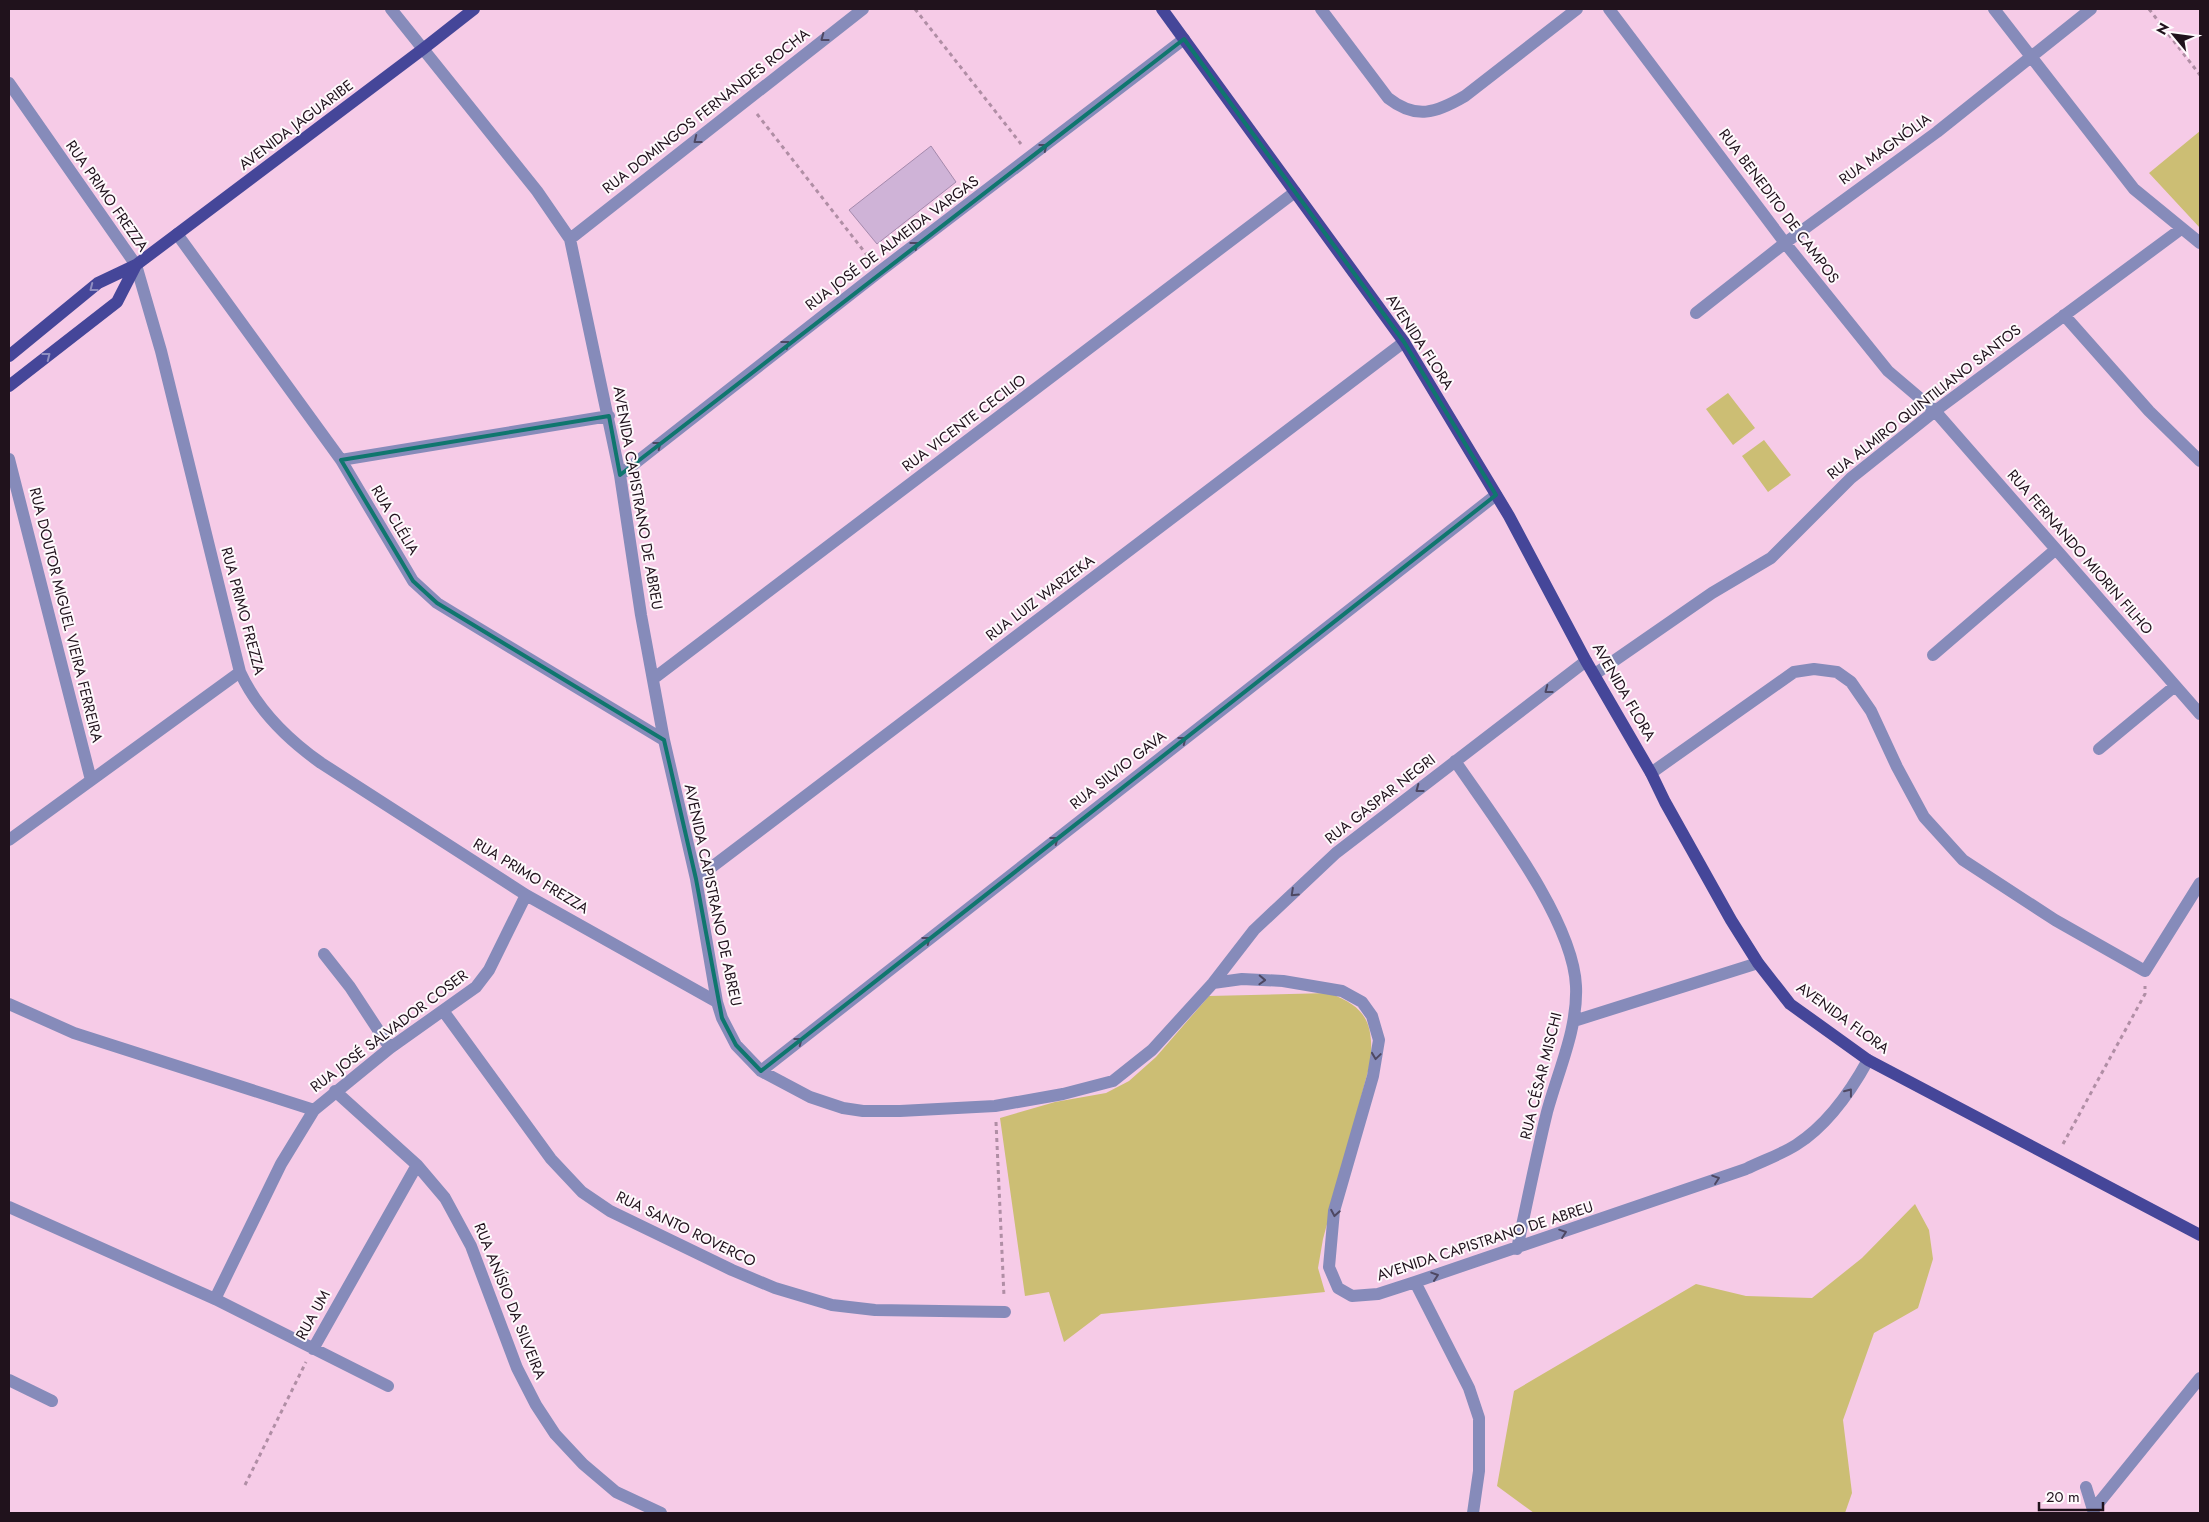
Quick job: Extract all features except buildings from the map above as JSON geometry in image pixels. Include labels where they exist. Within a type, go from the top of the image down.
[{"type":"main road","name":"AVENIDA JAGUARIBE","points":[[9,356],[98,283],[136,265],[474,9]]},
{"type":"main road","name":"AVENIDA FLORA","points":[[1162,9],[1404,342],[1496,495],[1586,661],[1651,772],[1665,802],[1758,964],[1790,1004],[1868,1060],[2200,1236]]},
{"type":"main road","name":"AVENIDA JAGUARIBE","points":[[9,386],[117,302],[136,265]]},
{"type":"street","name":"AVENIDA CAPISTRANO DE ABREU","points":[[391,9],[537,192],[570,240],[620,475],[641,615],[664,740],[696,879],[717,1002],[722,1018],[736,1045],[761,1071],[810,1097],[843,1108],[863,1111],[995,1106],[1063,1094],[1113,1081],[1152,1050],[1213,983],[1242,979],[1283,981],[1342,990],[1362,1002],[1372,1016],[1379,1040],[1374,1076],[1334,1210],[1329,1267],[1338,1288],[1352,1296],[1378,1294],[1517,1249],[1746,1169],[1796,1145],[1829,1116],[1853,1088],[1868,1060]]},
{"type":"street","name":"RUA DOMINGOS FERNANDES ROCHA","points":[[570,240],[863,9]]},
{"type":"street","points":[[1321,9],[1388,98],[1398,106],[1410,111],[1425,113],[1448,106],[1465,96],[1577,9]]},
{"type":"street","name":"RUA BENEDITO DE CAMPOS","points":[[1609,9],[1784,243],[1888,371],[1935,411]]},
{"type":"street","points":[[1994,9],[2134,189],[2200,243]]},
{"type":"street","name":"RUA MAGNÓLIA","points":[[1696,313],[1784,243],[1937,132],[2091,9]]},
{"type":"street","name":"RUA JOSÉ DE ALMEIDA VARGAS","points":[[620,475],[879,272],[1184,39]]},
{"type":"street","name":"RUA PRIMO FREZZA","points":[[9,83],[136,265],[161,351],[240,672],[254,700],[277,726],[304,751],[526,894],[717,1002]]},
{"type":"street","name":"RUA VICENTE CECILIO","points":[[653,679],[1295,192]]},
{"type":"street","name":"RUA ALMIRO QUINTILIANO SANTOS","points":[[1595,674],[1712,593],[1771,558],[1834,493],[1935,411],[2181,229]]},
{"type":"street","name":"RUA CLÉLIA","points":[[177,234],[341,460],[384,536],[414,581],[426,594],[449,611],[664,740]]},
{"type":"street","points":[[2064,315],[2148,411],[2200,461]]},
{"type":"street","name":"RUA LUIZ WARZEKA","points":[[696,879],[1404,342]]},
{"type":"street","name":"RUA FERNANDO MIORIN FILHO","points":[[1935,411],[2200,714]]},
{"type":"street","points":[[341,460],[608,416]]},
{"type":"street","name":"RUA DOUTOR MIGUEL VIEIRA FERREIRA","points":[[9,459],[91,780]]},
{"type":"street","name":"RUA SILVIO GAVA","points":[[761,1071],[1496,495]]},
{"type":"street","points":[[1933,656],[2055,550]]},
{"type":"street","name":"RUA GASPAR NEGRI","points":[[1213,983],[1254,930],[1336,853],[1586,661]]},
{"type":"street","points":[[1651,772],[1794,672],[1814,669],[1837,672],[1851,682],[1871,711],[1897,767],[1924,817],[1963,860],[2055,920],[2145,971],[2200,883]]},
{"type":"street","points":[[9,840],[240,672]]},
{"type":"street","points":[[2099,749],[2175,686]]},
{"type":"street","name":"RUA CÉSAR MISCHI","points":[[1455,761],[1534,880],[1555,918],[1569,951],[1576,986],[1574,1021],[1548,1111],[1517,1249]]},
{"type":"street","name":"RUA JOSÉ SALVADOR COSER","points":[[215,1299],[281,1164],[314,1110],[334,1091],[390,1048],[468,994],[482,980],[503,944],[526,894]]},
{"type":"street","points":[[324,954],[350,987],[390,1048]]},
{"type":"street","points":[[1574,1021],[1758,964]]},
{"type":"street","points":[[9,1004],[74,1033],[314,1110]]},
{"type":"street","name":"RUA SANTO ROVERCO","points":[[444,1012],[550,1159],[582,1192],[610,1211],[757,1281],[832,1305],[875,1310],[1005,1312]]},
{"type":"street","name":"RUA ANÍSIO DA SILVEIRA","points":[[334,1091],[417,1165],[439,1188],[471,1246],[518,1368],[536,1405],[555,1434],[583,1464],[616,1492],[661,1513]]},
{"type":"street","name":"RUA UM","points":[[313,1348],[417,1165]]},
{"type":"street","points":[[9,1207],[215,1299],[388,1386]]},
{"type":"street","points":[[1415,1282],[1469,1388],[1480,1418],[1478,1471],[1473,1513]]},
{"type":"street","points":[[2094,1512],[2200,1378]]},
{"type":"street","points":[[9,1380],[52,1401]]},
{"type":"street","points":[[2086,1487],[2094,1512]]},
{"type":"path","points":[[915,9],[1031,157]]},
{"type":"path","points":[[2149,9],[2200,75]]},
{"type":"path","points":[[747,101],[879,272]]},
{"type":"path","points":[[2055,1158],[2145,994],[2145,971]]},
{"type":"path","points":[[995,1106],[1005,1312]]},
{"type":"path","name":"RUA UM","points":[[245,1485],[313,1348]]},
{"type":"highlighted area","points":[[1184,39],[1404,342],[1496,495],[761,1071],[736,1045],[722,1018],[696,879],[664,740],[437,603],[413,581],[341,460],[609,416],[620,475]]},
{"type":"shaded area","points":[[2200,131],[2200,228],[2149,173]]},
{"type":"shaded area","points":[[1728,393],[1755,428],[1733,445],[1706,409]]},
{"type":"shaded area","points":[[1764,440],[1791,475],[1768,492],[1742,456]]},
{"type":"shaded area","points":[[1329,993],[1351,1004],[1365,1018],[1370,1035],[1371,1060],[1323,1239],[1318,1268],[1325,1292],[1101,1314],[1064,1342],[1049,1292],[1025,1296],[1000,1118],[1055,1102],[1106,1093],[1129,1081],[1156,1057],[1209,996]]},
{"type":"shaded area","points":[[1915,1204],[1929,1230],[1933,1259],[1918,1308],[1874,1333],[1843,1420],[1852,1493],[1845,1513],[1534,1513],[1497,1486],[1514,1391],[1696,1284],[1746,1296],[1812,1298],[1862,1258]]}]
